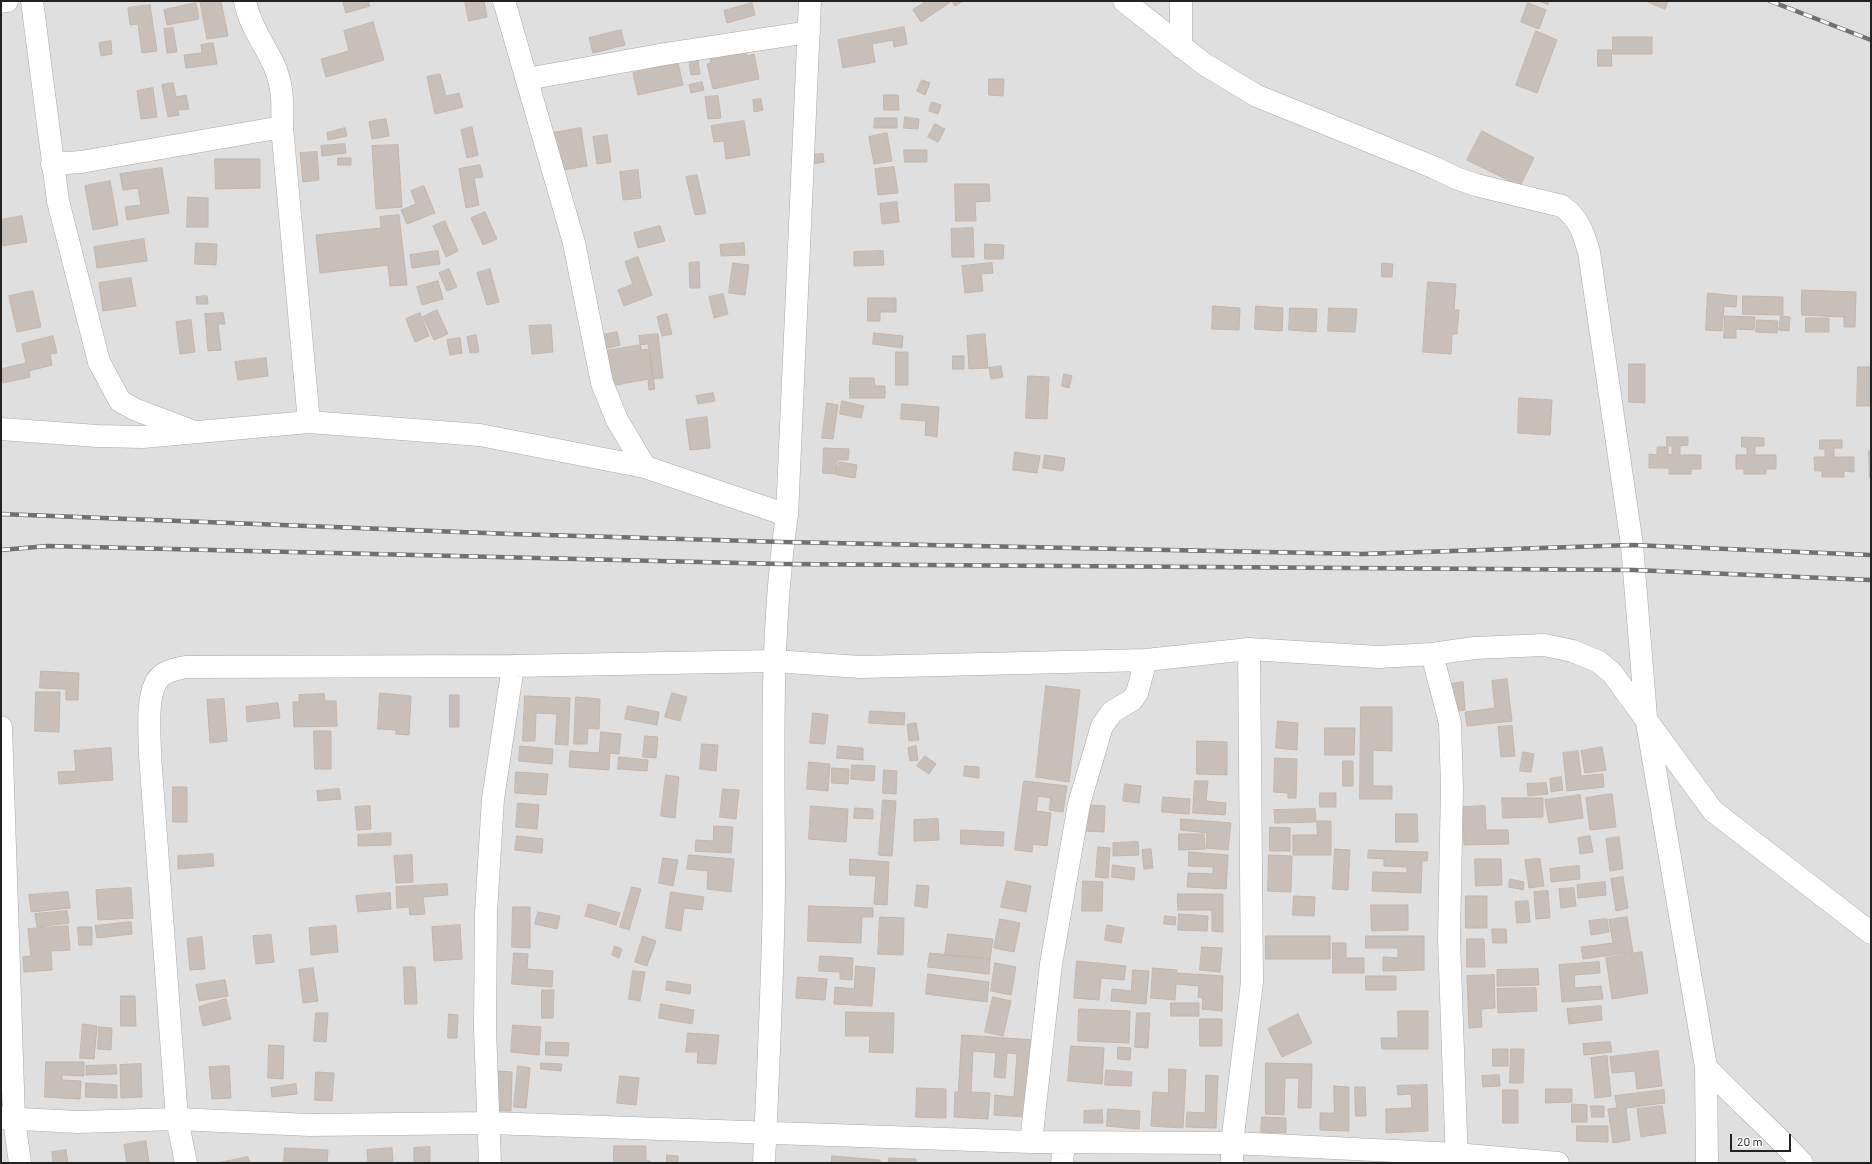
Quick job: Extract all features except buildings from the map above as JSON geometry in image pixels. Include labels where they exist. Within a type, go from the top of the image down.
[{"type":"street","points":[[1,2],[7,1]]},
{"type":"street","points":[[32,1],[52,164],[58,200],[99,362],[113,391],[120,401],[134,409],[194,431]]},
{"type":"street","points":[[245,1],[251,24],[274,64],[279,79],[283,100],[282,127],[309,422]]},
{"type":"street","points":[[504,1],[574,243],[602,383],[617,420],[645,467]]},
{"type":"street","points":[[764,1163],[774,889],[774,661],[781,564],[787,515],[810,1]]},
{"type":"street","points":[[1124,1],[1204,64],[1257,96],[1433,167],[1456,178],[1562,206],[1573,215],[1581,227],[1589,252],[1632,544],[1646,717],[1706,1067],[1707,1163]]},
{"type":"street","points":[[1181,1],[1182,47]]},
{"type":"street","points":[[527,79],[665,54],[809,32]]},
{"type":"street","points":[[52,164],[81,162],[282,127]]},
{"type":"street","points":[[1,429],[97,436],[164,436],[194,431],[309,422],[480,435],[645,467],[787,515]]},
{"type":"street","points":[[186,1163],[177,1119],[150,755],[151,699],[156,683],[161,676],[171,670],[186,667],[513,666],[774,661],[860,667],[1146,660],[1249,649],[1380,657],[1432,654],[1474,648],[1544,645],[1573,651],[1599,662],[1612,673],[1646,717],[1712,811],[1871,933]]},
{"type":"street","points":[[1232,1153],[1252,982],[1249,649]]},
{"type":"street","points":[[1432,654],[1450,724],[1452,787],[1449,939],[1457,1158]]},
{"type":"street","points":[[1031,1142],[1051,964],[1079,804],[1102,726],[1112,712],[1132,700],[1136,693],[1146,660]]},
{"type":"street","points":[[490,1163],[490,1123],[485,1030],[486,912],[493,799],[513,666]]},
{"type":"street","points":[[1,728],[7,1119],[20,1163]]},
{"type":"street","points":[[1706,1067],[1736,1099],[1785,1144],[1802,1163]]},
{"type":"street","points":[[7,1119],[78,1122],[177,1119],[310,1125],[490,1123],[1064,1142],[1232,1153],[1457,1158],[1558,1163]]},
{"type":"street","points":[[1062,1163],[1064,1142]]},
{"type":"shaded area","points":[[1,1],[1871,1],[1871,1163],[1,1163]]},
{"type":"railway","points":[[1770,1],[1871,40]]},
{"type":"railway","points":[[1,514],[511,534],[783,542],[1362,554],[1632,545],[1871,555]]},
{"type":"railway","points":[[1,550],[48,546],[781,564],[1634,570],[1871,580]]}]
